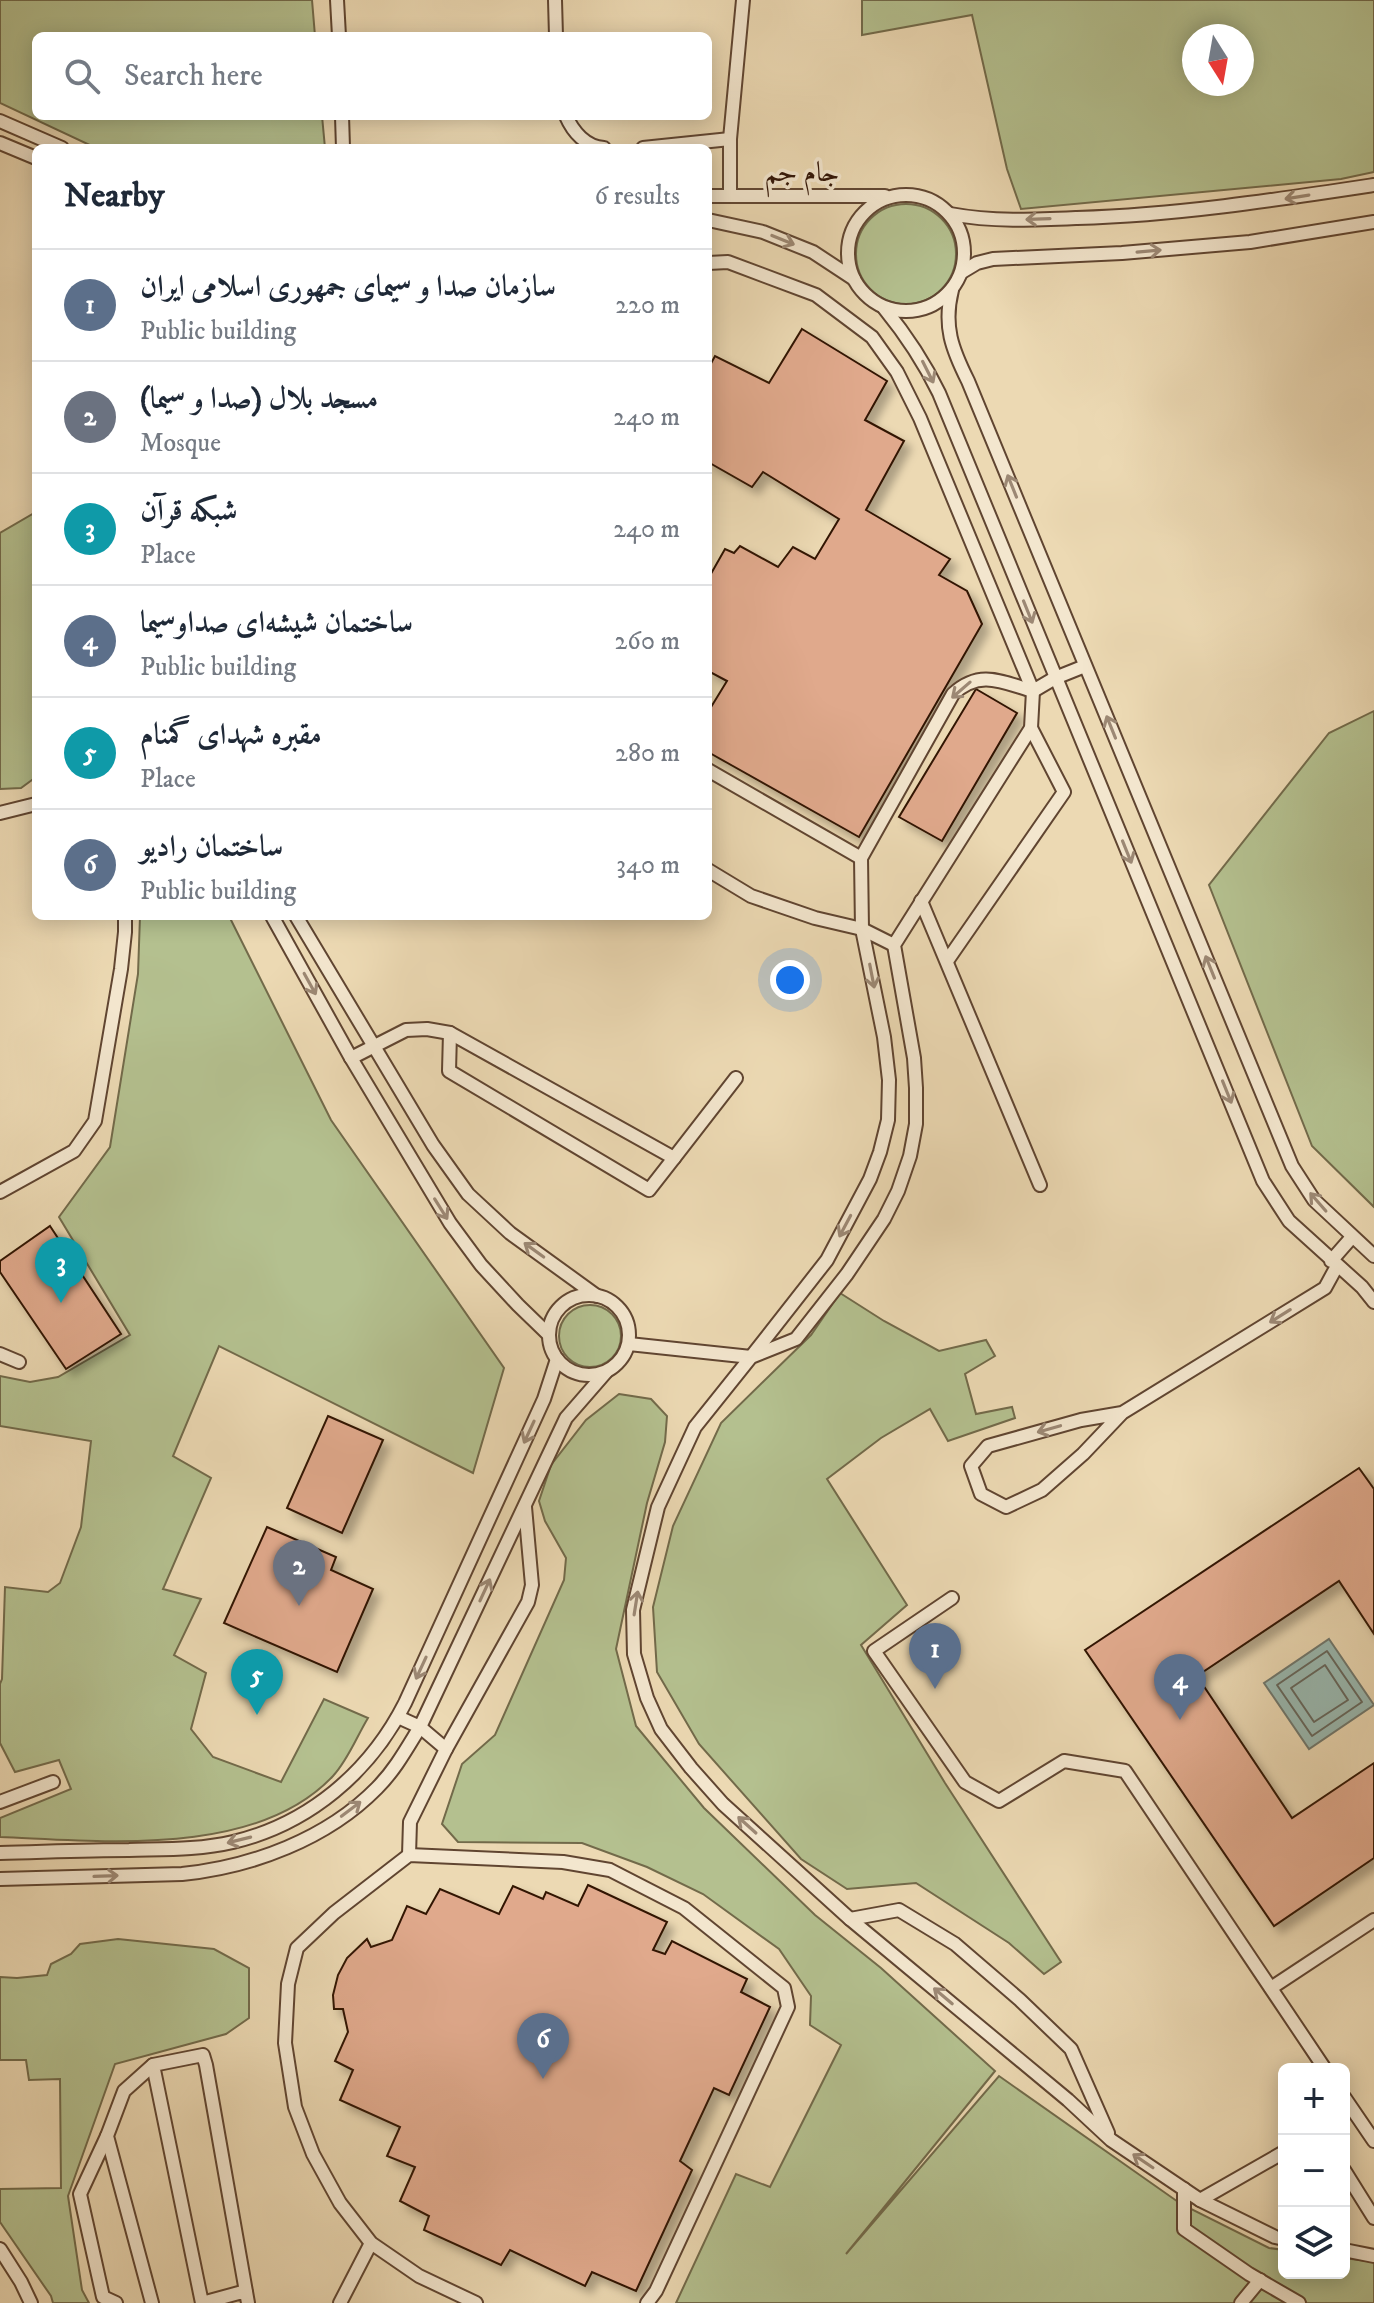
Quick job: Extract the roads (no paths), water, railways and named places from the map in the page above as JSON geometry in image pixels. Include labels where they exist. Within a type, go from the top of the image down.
[{"type":"lane","points":[[337,0],[339,32]]},
{"type":"lane","points":[[555,0],[556,32]]},
{"type":"lane","points":[[730,196],[730,139],[743,0]]},
{"type":"lane","points":[[342,120],[343,144]]},
{"type":"lane","points":[[568,120],[581,138],[591,144]]},
{"type":"lane","points":[[0,121],[51,144]]},
{"type":"lane","points":[[691,144],[730,139]]},
{"type":"lane","points":[[0,143],[32,156]]},
{"type":"lane","points":[[950,214],[982,220],[1120,217],[1245,205],[1374,185]]},
{"type":"lane","points":[[1374,1256],[1314,1200],[1292,1166],[956,357],[947,311],[952,290],[965,262],[964,242],[957,223],[934,202],[908,195],[874,204],[859,218],[850,234],[847,254],[854,279],[866,296],[884,308],[910,340],[939,393],[1263,1181],[1289,1221],[1362,1287],[1374,1302]]},
{"type":"lane","name":"جام جم","points":[[712,196],[896,197]]},
{"type":"lane","points":[[712,221],[763,232],[813,252],[854,279]]},
{"type":"lane","points":[[962,272],[977,263],[993,259],[1122,253],[1250,242],[1374,222]]},
{"type":"lane","points":[[629,1344],[751,1357],[796,1339],[847,1274],[884,1219],[910,1156],[916,1124],[914,1058],[894,945],[1031,728],[1033,691],[920,418],[897,372],[872,337],[816,295],[728,262],[712,263]]},
{"type":"lane","points":[[884,308],[918,311],[937,303],[952,290]]},
{"type":"lane","points":[[1085,666],[1033,691],[992,679],[964,683],[953,694],[861,858],[862,929],[884,1037],[889,1080],[888,1120],[880,1152],[870,1179],[827,1260],[695,1427],[658,1507],[633,1610],[634,1654],[647,1698],[661,1729],[723,1804],[850,1919],[1068,2100],[1111,2140],[1200,2200],[1278,2238]]},
{"type":"lane","points":[[947,961],[1064,792],[1031,728]]},
{"type":"lane","points":[[712,772],[861,858]]},
{"type":"lane","points":[[0,813],[32,805]]},
{"type":"lane","points":[[712,872],[751,896],[862,929],[894,945]]},
{"type":"lane","points":[[921,901],[1040,1185]]},
{"type":"lane","points":[[0,1192],[74,1151],[95,1121],[121,969],[125,920]]},
{"type":"lane","points":[[274,920],[351,1058],[450,1223],[481,1265],[549,1335]]},
{"type":"lane","points":[[298,920],[449,1170],[468,1194],[510,1233],[597,1296]]},
{"type":"lane","points":[[351,1058],[406,1030],[427,1029],[450,1033],[674,1158]]},
{"type":"lane","points":[[450,1033],[449,1071],[649,1190],[736,1078]]},
{"type":"lane","points":[[1122,1413],[1081,1420],[988,1446],[971,1466],[981,1494],[1006,1507],[1042,1490],[1083,1454],[1122,1413],[1325,1288],[1334,1264],[1352,1237]]},
{"type":"lane","points":[[827,1260],[847,1274]]},
{"type":"lane","points":[[0,1879],[209,1871],[239,1865],[275,1852],[329,1825],[361,1802],[378,1787],[403,1756],[420,1727],[566,1418],[606,1372],[616,1365],[629,1344],[626,1319],[620,1308],[610,1300],[597,1296],[574,1298],[564,1304],[551,1323],[551,1348],[567,1369],[592,1375],[606,1372]]},
{"type":"lane","points":[[0,1354],[19,1362]]},
{"type":"lane","points":[[0,1853],[212,1846],[254,1836],[285,1824],[336,1791],[355,1774],[398,1717],[544,1399],[557,1359]]},
{"type":"lane","points":[[409,1855],[410,1822],[446,1749],[528,1602],[532,1585],[525,1504]]},
{"type":"lane","points":[[483,1532],[506,1545]]},
{"type":"lane","points":[[952,1598],[874,1651],[965,1782],[999,1801],[1064,1761],[1125,1771],[1321,2063]]},
{"type":"lane","points":[[398,1717],[420,1727],[446,1749]]},
{"type":"lane","points":[[0,1802],[53,1782]]},
{"type":"lane","points":[[71,1877],[73,1851]]},
{"type":"lane","points":[[476,2303],[419,2276],[371,2243],[340,2203],[313,2154],[295,2107],[285,2043],[288,1984],[297,1948],[334,1913],[409,1855],[563,1862],[610,1870],[684,1908],[784,1988],[788,2007],[656,2291],[647,2303]]},
{"type":"lane","points":[[850,1919],[899,1910],[955,1944],[1071,2049],[1111,2140]]},
{"type":"lane","points":[[1271,1988],[1374,1920]]},
{"type":"lane","points":[[116,2303],[103,2297],[80,2194],[124,2091],[153,2065],[203,2055],[247,2297],[202,2303],[153,2065]]},
{"type":"lane","points":[[1350,2111],[1374,2141]]},
{"type":"lane","points":[[107,2136],[152,2303]]},
{"type":"lane","points":[[1200,2200],[1278,2155]]},
{"type":"lane","points":[[1350,2180],[1374,2218]]},
{"type":"lane","points":[[1184,2189],[1184,2229],[1299,2303]]},
{"type":"lane","points":[[340,2303],[371,2243]]},
{"type":"lane","points":[[0,2249],[31,2303]]},
{"type":"lane","points":[[1350,2251],[1374,2256]]},
{"type":"lane","points":[[1241,2303],[1260,2280]]},
{"type":"water","points":[[1329,1639],[1374,1705],[1309,1749],[1264,1683]]},
{"type":"place","name":"شبکه قرآن","points":[[61,1303]]},
{"type":"place","name":"مسجد بلال (صدا و سیما)","points":[[299,1606]]},
{"type":"place","name":"سازمان صدا و سیمای جمهوری اسلامی ایران","points":[[935,1689]]},
{"type":"place","name":"مقبره شهدای گمنام","points":[[257,1715]]},
{"type":"place","name":"ساختمان شیشه‌ای صداوسیما","points":[[1180,1720]]},
{"type":"place","name":"ساختمان رادیو","points":[[543,2079]]}]
